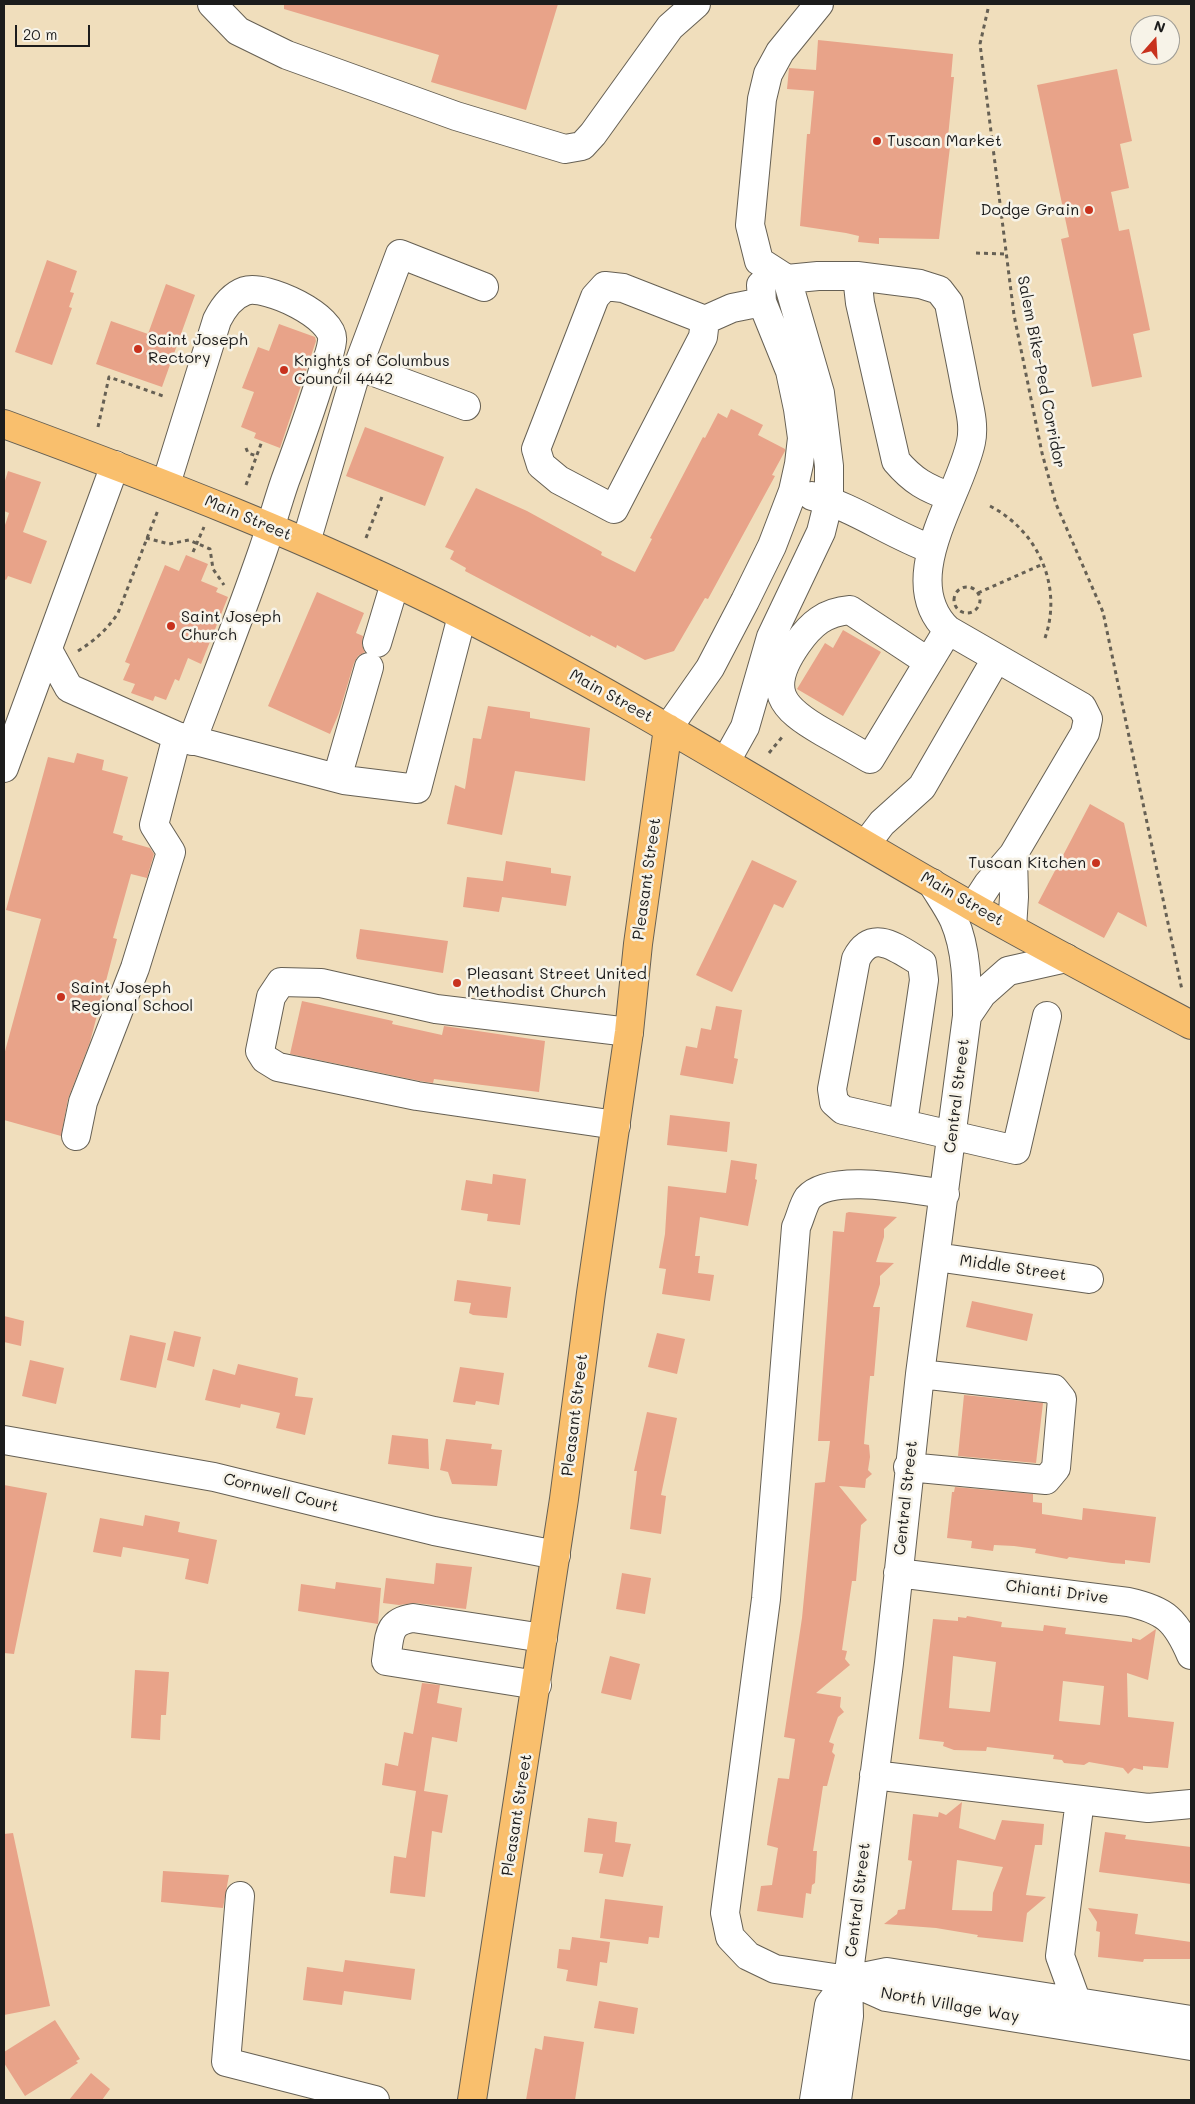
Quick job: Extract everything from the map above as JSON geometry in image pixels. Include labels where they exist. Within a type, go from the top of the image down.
[{"type":"main road","name":"Main Street","points":[[4,424],[115,464],[163,494],[270,526],[396,583],[462,616],[726,761],[973,907],[1190,1024]]},
{"type":"main road","name":"Pleasant Street","points":[[472,2100],[556,1555],[630,1032],[638,944],[668,728]]},
{"type":"street","points":[[212,4],[238,31],[287,55],[456,116],[565,149],[582,146],[670,27],[696,4]]},
{"type":"street","points":[[668,728],[710,668],[745,601],[772,546],[793,490],[799,464],[802,438],[798,409],[790,371],[762,302],[759,262],[750,225],[762,99],[768,74],[780,52],[819,4]]},
{"type":"street","points":[[306,542],[358,366],[400,254],[484,287]]},
{"type":"street","points":[[759,262],[787,279],[818,276],[857,276],[920,284],[939,290],[949,303],[972,421],[971,441],[931,549],[928,569],[932,608],[937,620],[948,630],[1082,707],[1088,720],[1085,733],[1013,855],[988,884],[973,907]]},
{"type":"street","points":[[857,276],[860,303],[896,461],[909,477],[928,488],[951,497]]},
{"type":"street","points":[[726,761],[745,727],[771,637],[820,532],[829,500],[829,466],[820,393],[787,279]]},
{"type":"street","points":[[705,320],[703,337],[614,509],[559,480],[541,465],[536,449],[595,297],[605,286],[623,288],[705,320],[732,308],[762,302]]},
{"type":"street","points":[[76,1136],[83,1102],[135,968],[171,852],[154,825],[185,739],[247,595],[333,340],[330,329],[303,307],[260,290],[247,290],[236,295],[223,307],[217,320],[163,494]]},
{"type":"street","points":[[358,366],[466,406]]},
{"type":"street","points":[[4,768],[52,658],[115,464]]},
{"type":"street","points":[[793,490],[829,500],[931,549]]},
{"type":"street","points":[[337,778],[396,583]]},
{"type":"street","points":[[927,661],[850,610],[834,612],[821,619],[804,633],[792,651],[781,674],[780,690],[785,704],[797,717],[870,759],[927,661],[948,630]]},
{"type":"street","points":[[52,658],[69,688],[185,739],[337,778],[417,789],[462,616]]},
{"type":"street","points":[[866,844],[882,823],[922,787],[996,659]]},
{"type":"street","points":[[1012,928],[1014,897],[1013,855]]},
{"type":"street","name":"Central Street","points":[[837,2100],[850,2016],[848,1980],[898,1573],[908,1467],[953,1136],[967,1016],[967,982],[963,952],[954,921],[932,883]]},
{"type":"street","points":[[904,1123],[924,980],[922,963],[887,943],[873,942],[862,948],[856,959],[832,1089],[834,1102],[843,1110],[1016,1150],[1048,1016]]},
{"type":"street","name":"Central Street","points":[[967,1016],[982,994],[1008,971],[1066,958]]},
{"type":"street","points":[[616,1125],[417,1096],[278,1067],[265,1059],[260,1051],[261,1042],[271,997],[281,982],[321,983],[436,1010],[630,1032]]},
{"type":"street","points":[[848,1980],[775,1969],[748,1956],[730,1938],[725,1913],[766,1598],[796,1227],[808,1198],[827,1187],[851,1183],[945,1194]]},
{"type":"street","name":"Middle Street","points":[[936,1257],[1089,1279]]},
{"type":"street","points":[[908,1467],[1046,1480],[1056,1468],[1062,1398],[1054,1389],[920,1374]]},
{"type":"street","name":"Cornwell Court","points":[[4,1440],[214,1477],[434,1531],[556,1555]]},
{"type":"street","name":"Chianti Drive","points":[[898,1573],[1128,1602],[1153,1607],[1173,1622],[1184,1639],[1191,1655]]},
{"type":"street","points":[[537,1685],[386,1661],[392,1626],[399,1620],[413,1618],[543,1638]]},
{"type":"street","points":[[874,1775],[1148,1808],[1191,1804]]},
{"type":"street","points":[[1076,2000],[1060,1956],[1080,1800]]},
{"type":"street","points":[[240,1896],[226,2062],[375,2100]]},
{"type":"street","points":[[1031,1994],[1060,1956]]},
{"type":"street","name":"North Village Way","points":[[848,1980],[887,1972],[1076,2000],[1191,2020]]},
{"type":"street","name":"Central Street","points":[[814,2100],[829,2005],[848,1980]]},
{"type":"street","name":"North Village Way","points":[[848,1980],[886,1997],[1191,2046]]},
{"type":"path","name":"Salem Bike-Ped Corridor","points":[[988,9],[980,44],[1014,315],[1044,462],[1056,504],[1103,612],[1190,1024]]},
{"type":"path","points":[[976,253],[1007,254]]},
{"type":"path","points":[[98,426],[109,377],[190,405]]},
{"type":"path","points":[[246,486],[262,441]]},
{"type":"path","points":[[246,448],[248,452],[257,456]]},
{"type":"path","points":[[52,658],[95,640],[108,628],[118,613],[163,494]]},
{"type":"path","points":[[366,538],[384,494]]},
{"type":"path","points":[[990,506],[1004,514],[1028,536],[1043,564],[1049,580],[1050,602],[1049,627],[1045,638]]},
{"type":"path","points":[[193,552],[206,522]]},
{"type":"path","points":[[146,538],[170,544],[183,540],[197,543],[210,549],[213,569],[222,584],[247,595]]},
{"type":"path","points":[[978,594],[1043,564]]},
{"type":"path","points":[[963,588],[971,588],[978,594],[978,605],[972,611],[960,611],[955,605],[956,593],[963,588]]},
{"type":"path","points":[[769,753],[788,730]]},
{"type":"building","points":[[284,4],[558,4],[526,110],[431,82],[439,55],[284,9]]},
{"type":"building","name":"Tuscan Market","points":[[818,40],[953,54],[951,77],[954,77],[947,147],[950,147],[939,239],[879,238],[879,244],[858,242],[859,236],[846,233],[800,226],[807,134],[810,134],[814,91],[787,89],[789,68],[816,70]]},
{"type":"building","name":"Dodge Grain","points":[[1117,69],[1132,141],[1120,144],[1129,188],[1111,192],[1119,231],[1129,229],[1150,330],[1133,334],[1142,377],[1092,387],[1061,239],[1069,237],[1037,85]]},
{"type":"building","points":[[47,260],[77,271],[70,292],[74,293],[69,307],[72,308],[52,365],[15,352]]},
{"type":"building","name":"Saint Joseph Rectory","points":[[166,284],[195,295],[162,387],[96,364],[111,321],[148,334]]},
{"type":"building","name":"Knights of Columbus Council 4442","points":[[279,324],[315,337],[316,341],[280,448],[254,438],[256,433],[241,427],[254,392],[242,388],[258,347],[269,351]]},
{"type":"building","points":[[731,409],[763,425],[758,435],[785,449],[785,451],[772,475],[775,476],[708,599],[705,598],[674,651],[645,660],[617,645],[616,648],[591,635],[590,637],[465,571],[466,568],[450,559],[454,551],[445,547],[476,488],[527,511],[602,552],[601,555],[635,572],[652,539],[650,538],[703,437],[705,438],[718,413],[727,418]]},
{"type":"building","points":[[365,427],[444,457],[425,506],[346,476]]},
{"type":"building","points":[[8,471],[41,482],[23,532],[47,541],[31,584],[8,576],[6,580],[4,579],[4,528],[9,513],[4,511],[4,484]]},
{"type":"building","name":"Saint Joseph Church","points":[[186,555],[208,564],[201,581],[218,588],[216,592],[228,597],[201,664],[188,658],[179,681],[175,679],[166,700],[155,696],[153,701],[131,693],[135,684],[123,680],[130,664],[125,662],[165,565],[179,571]]},
{"type":"building","points":[[317,592],[364,613],[356,633],[363,636],[362,646],[365,652],[358,656],[354,663],[339,713],[330,734],[268,706]]},
{"type":"building","points":[[843,630],[881,652],[843,716],[797,689],[825,643],[833,648]]},
{"type":"building","points":[[488,706],[530,712],[530,718],[590,728],[585,781],[515,771],[502,835],[447,824],[455,785],[465,789],[473,738],[481,739]]},
{"type":"building","name":"Saint Joseph Regional School","points":[[77,753],[104,760],[102,770],[128,777],[113,833],[123,836],[122,840],[150,848],[154,854],[147,878],[131,874],[113,938],[117,939],[90,1042],[68,1099],[61,1136],[4,1120],[4,1055],[41,919],[6,910],[48,757],[74,763]]},
{"type":"building","name":"Tuscan Kitchen","points":[[1090,804],[1124,823],[1147,927],[1118,912],[1104,938],[1038,903]]},
{"type":"building","points":[[752,860],[797,881],[783,908],[774,904],[732,992],[696,975]]},
{"type":"building","points":[[506,861],[551,868],[551,873],[571,876],[566,906],[502,897],[499,912],[463,907],[467,877],[503,881]]},
{"type":"building","points":[[360,929],[448,941],[443,973],[357,959]]},
{"type":"building","points":[[302,1001],[393,1021],[392,1024],[442,1035],[444,1026],[545,1041],[539,1092],[434,1079],[433,1083],[290,1054]]},
{"type":"building","points":[[716,1006],[742,1010],[734,1058],[738,1059],[733,1084],[680,1075],[686,1046],[697,1048],[701,1028],[711,1030]]},
{"type":"building","points":[[670,1115],[730,1122],[727,1152],[667,1145]]},
{"type":"building","points":[[731,1160],[757,1164],[755,1179],[757,1180],[748,1226],[700,1217],[695,1256],[700,1256],[698,1273],[714,1275],[710,1301],[662,1294],[666,1269],[659,1268],[665,1234],[668,1186],[726,1193]]},
{"type":"building","points":[[493,1174],[526,1179],[520,1225],[487,1221],[488,1214],[461,1210],[466,1180],[492,1184]]},
{"type":"building","points":[[846,1213],[897,1217],[884,1229],[884,1237],[876,1262],[894,1263],[880,1276],[880,1284],[873,1307],[880,1307],[874,1376],[870,1376],[864,1444],[869,1445],[868,1470],[872,1474],[866,1479],[865,1488],[839,1486],[867,1520],[861,1525],[856,1581],[852,1581],[842,1650],[847,1651],[845,1659],[850,1665],[816,1693],[841,1697],[840,1707],[844,1712],[838,1717],[829,1742],[834,1744],[832,1752],[835,1755],[827,1786],[823,1786],[813,1851],[817,1851],[815,1883],[812,1885],[811,1894],[806,1893],[803,1918],[757,1911],[761,1886],[772,1885],[778,1848],[767,1845],[768,1837],[778,1778],[789,1779],[795,1739],[784,1737],[802,1618],[815,1483],[825,1482],[830,1441],[818,1441],[833,1231],[844,1232]]},
{"type":"building","points":[[457,1280],[511,1287],[507,1318],[469,1313],[471,1303],[454,1301]]},
{"type":"building","points":[[972,1301],[1033,1314],[1027,1341],[966,1327]]},
{"type":"building","points":[[4,1316],[24,1321],[21,1346],[4,1342]]},
{"type":"building","points":[[174,1331],[201,1337],[194,1367],[167,1360]]},
{"type":"building","points":[[657,1333],[685,1339],[677,1374],[648,1367]]},
{"type":"building","points":[[130,1335],[166,1343],[156,1388],[120,1380]]},
{"type":"building","points":[[30,1360],[64,1368],[56,1404],[22,1396]]},
{"type":"building","points":[[238,1364],[298,1378],[295,1396],[313,1398],[305,1435],[276,1428],[280,1413],[241,1404],[240,1408],[205,1400],[213,1369],[235,1375]]},
{"type":"building","points":[[460,1367],[504,1373],[499,1405],[476,1401],[475,1405],[453,1402]]},
{"type":"building","points":[[964,1395],[1043,1403],[1036,1463],[958,1456]]},
{"type":"building","points":[[647,1412],[677,1418],[661,1495],[666,1496],[661,1534],[630,1529],[637,1471],[634,1471]]},
{"type":"building","points":[[392,1435],[428,1439],[429,1469],[388,1464]]},
{"type":"building","points":[[446,1439],[492,1444],[491,1449],[502,1450],[497,1486],[452,1484],[448,1472],[440,1470]]},
{"type":"building","points":[[4,1485],[47,1493],[14,1654],[4,1653]]},
{"type":"building","points":[[955,1487],[1033,1494],[1033,1502],[1042,1503],[1042,1514],[1082,1520],[1083,1508],[1156,1517],[1150,1563],[1125,1560],[1125,1564],[1069,1557],[1067,1559],[1035,1553],[1036,1549],[1014,1546],[994,1545],[993,1551],[971,1548],[972,1541],[947,1538],[952,1492],[954,1492]]},
{"type":"building","points":[[145,1515],[180,1522],[178,1532],[217,1540],[208,1584],[185,1579],[189,1559],[123,1547],[121,1557],[93,1552],[100,1518],[143,1526]]},
{"type":"building","points":[[436,1563],[472,1567],[466,1609],[415,1603],[399,1605],[383,1603],[386,1578],[434,1584]]},
{"type":"building","points":[[622,1573],[651,1578],[645,1614],[616,1609]]},
{"type":"building","points":[[336,1582],[381,1588],[378,1624],[298,1611],[301,1584],[335,1589]]},
{"type":"building","points":[[967,1616],[1002,1622],[1001,1627],[1043,1631],[1044,1625],[1066,1628],[1065,1634],[1132,1642],[1132,1638],[1140,1640],[1156,1629],[1148,1680],[1127,1673],[1128,1717],[1174,1722],[1168,1768],[1143,1766],[1143,1770],[1134,1768],[1128,1774],[1123,1768],[1089,1762],[1084,1765],[1064,1763],[1062,1760],[1053,1759],[1054,1755],[987,1747],[986,1751],[954,1750],[943,1746],[944,1742],[919,1739],[933,1619],[958,1621],[958,1617],[966,1618]],"holes":[[[953,1656],[996,1662],[990,1712],[949,1708]],[[1063,1681],[1104,1686],[1100,1725],[1059,1721]]]},
{"type":"building","points":[[610,1656],[640,1664],[631,1700],[601,1693]]},
{"type":"building","points":[[135,1670],[169,1672],[166,1715],[161,1715],[160,1740],[131,1738]]},
{"type":"building","points":[[422,1683],[440,1685],[437,1703],[462,1708],[457,1742],[432,1737],[424,1791],[448,1795],[442,1833],[432,1831],[425,1897],[390,1893],[394,1856],[406,1858],[416,1791],[382,1785],[385,1763],[398,1766],[404,1732],[413,1734]]},
{"type":"building","points":[[962,1802],[959,1828],[995,1840],[1002,1820],[1044,1824],[1042,1845],[1035,1845],[1026,1895],[1046,1897],[1027,1913],[1023,1942],[977,1937],[978,1935],[936,1928],[884,1924],[897,1914],[898,1910],[905,1909],[912,1861],[908,1860],[913,1814],[938,1817],[939,1812],[946,1815]],"holes":[[[957,1860],[1003,1867],[993,1893],[992,1911],[952,1910]]]},
{"type":"building","points":[[588,1818],[617,1822],[615,1842],[631,1844],[623,1877],[599,1873],[603,1854],[584,1852]]},
{"type":"building","points":[[1105,1832],[1126,1835],[1125,1839],[1191,1847],[1191,1884],[1099,1872]]},
{"type":"building","points":[[13,1833],[50,2006],[4,2015],[4,1834]]},
{"type":"building","points":[[163,1871],[229,1875],[223,1908],[161,1902]]},
{"type":"building","points":[[605,1899],[663,1906],[659,1938],[649,1937],[648,1944],[600,1938]]},
{"type":"building","points":[[1088,1908],[1138,1914],[1135,1934],[1191,1942],[1191,1959],[1144,1959],[1143,1962],[1098,1957],[1100,1932],[1096,1931],[1097,1922]]},
{"type":"building","points":[[572,1937],[610,1942],[607,1963],[600,1962],[597,1986],[566,1981],[568,1970],[557,1968],[559,1949],[570,1950]]},
{"type":"building","points":[[345,1960],[415,1969],[411,2000],[344,1991],[342,2005],[303,2000],[307,1967],[343,1972]]},
{"type":"building","points":[[599,2001],[638,2008],[634,2034],[594,2028]]},
{"type":"building","points":[[55,2020],[80,2059],[76,2061],[78,2063],[25,2096],[4,2063],[4,2052]]},
{"type":"building","points":[[544,2036],[584,2042],[575,2100],[526,2100],[535,2048],[542,2050]]},
{"type":"building","points":[[91,2073],[110,2089],[102,2100],[69,2100]]},
{"type":"place","name":"Tuscan Market","points":[[877,141]]},
{"type":"place","name":"Dodge Grain","points":[[1089,210]]},
{"type":"place","name":"Saint Joseph Rectory","points":[[138,349]]},
{"type":"place","name":"Knights of Columbus Council 4442","points":[[284,370]]},
{"type":"place","name":"Saint Joseph Church","points":[[171,626]]},
{"type":"place","name":"Tuscan Kitchen","points":[[1096,863]]},
{"type":"place","name":"Pleasant Street United Methodist Church","points":[[457,983]]},
{"type":"place","name":"Saint Joseph Regional School","points":[[61,997]]}]
